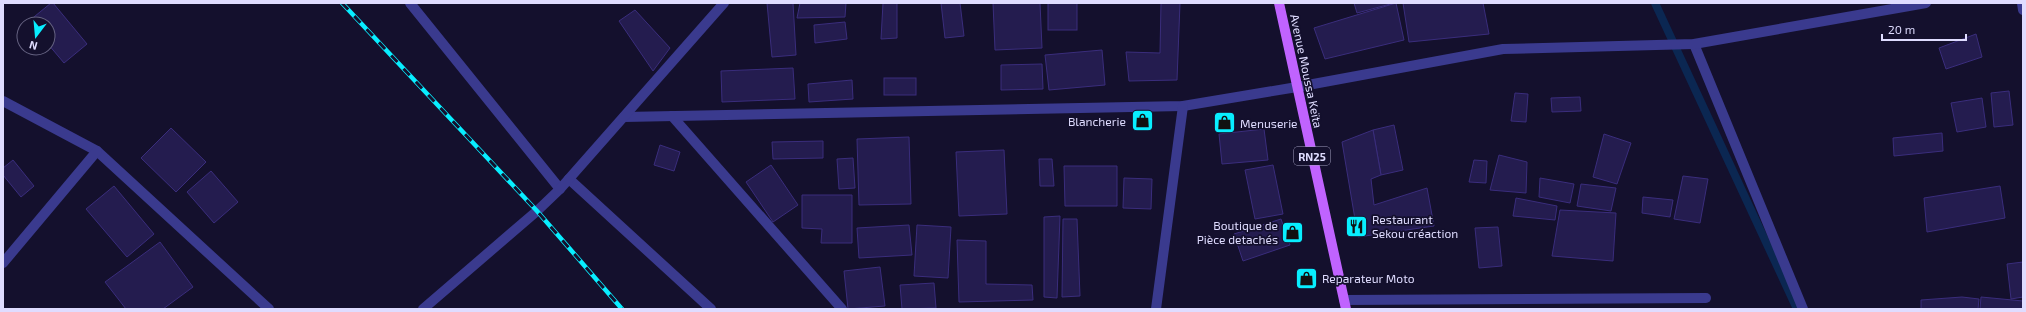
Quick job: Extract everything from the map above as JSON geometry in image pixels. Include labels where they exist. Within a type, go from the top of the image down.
[{"type":"main road","name":"Avenue Moussa Keïta","points":[[1279,3],[1345,304]]},
{"type":"street","points":[[410,3],[560,189]]},
{"type":"street","points":[[423,309],[537,211],[560,189],[724,3]]},
{"type":"street","points":[[624,117],[1183,106],[1297,87],[1503,49],[1694,44],[1926,3]]},
{"type":"street","points":[[2022,3],[2023,10]]},
{"type":"street","points":[[1694,44],[1802,309]]},
{"type":"street","points":[[3,102],[97,152],[269,309]]},
{"type":"street","points":[[1156,309],[1183,106]]},
{"type":"street","points":[[672,116],[842,309]]},
{"type":"street","points":[[3,263],[97,152]]},
{"type":"street","points":[[569,179],[711,309]]},
{"type":"street","points":[[1345,304],[1706,298]]},
{"type":"building","points":[[53,3],[87,44],[64,63],[56,54],[56,16],[35,16]]},
{"type":"building","points":[[767,3],[793,3],[796,55],[772,57]]},
{"type":"building","points":[[800,3],[846,3],[845,17],[797,18]]},
{"type":"building","points":[[883,3],[897,3],[897,38],[881,39]]},
{"type":"building","points":[[941,3],[960,3],[964,36],[945,38]]},
{"type":"building","points":[[993,3],[1040,3],[1042,48],[995,50]]},
{"type":"building","points":[[1048,3],[1077,3],[1077,30],[1048,30]]},
{"type":"building","points":[[1161,3],[1180,3],[1177,80],[1129,81],[1126,52],[1160,53]]},
{"type":"building","points":[[1354,3],[1394,3],[1357,13]]},
{"type":"building","points":[[1396,3],[1404,40],[1325,59],[1314,28]]},
{"type":"building","points":[[1403,3],[1483,3],[1489,34],[1409,42]]},
{"type":"building","points":[[635,10],[670,48],[653,71],[619,21]]},
{"type":"building","points":[[845,22],[847,39],[815,43],[814,25]]},
{"type":"building","points":[[1976,34],[1982,57],[1946,69],[1939,48]]},
{"type":"building","points":[[1102,50],[1105,85],[1049,90],[1045,55]]},
{"type":"building","points":[[1042,64],[1043,89],[1001,90],[1001,65]]},
{"type":"building","points":[[793,68],[795,99],[722,102],[721,71]]},
{"type":"building","points":[[884,78],[916,78],[916,95],[884,95]]},
{"type":"building","points":[[852,80],[853,99],[809,102],[808,84]]},
{"type":"building","points":[[2009,91],[2013,125],[1994,127],[1991,93]]},
{"type":"building","points":[[1515,93],[1528,94],[1526,122],[1511,121]]},
{"type":"building","points":[[1580,97],[1581,111],[1552,112],[1551,98]]},
{"type":"building","points":[[1982,98],[1986,127],[1957,132],[1951,103]]},
{"type":"building","points":[[1394,125],[1403,170],[1381,175],[1373,130]]},
{"type":"building","points":[[171,128],[206,162],[176,192],[141,158]]},
{"type":"building","points":[[1264,129],[1268,160],[1222,164],[1219,134]]},
{"type":"building","points":[[1373,130],[1381,175],[1371,179],[1374,205],[1427,188],[1434,226],[1358,237],[1342,142]]},
{"type":"building","points":[[1942,133],[1943,151],[1894,156],[1893,138]]},
{"type":"building","points":[[1604,134],[1631,143],[1617,184],[1593,177]]},
{"type":"building","points":[[909,137],[911,204],[859,205],[857,139]]},
{"type":"building","points":[[823,141],[823,158],[773,159],[772,142]]},
{"type":"building","points":[[660,145],[680,152],[674,171],[654,165]]},
{"type":"building","points":[[1004,150],[1007,214],[959,216],[956,152]]},
{"type":"building","points":[[1499,155],[1527,162],[1526,193],[1490,190]]},
{"type":"building","points":[[853,158],[855,188],[839,189],[837,159]]},
{"type":"building","points":[[1039,159],[1052,159],[1054,186],[1040,186]]},
{"type":"building","points":[[13,160],[34,186],[21,197],[3,175],[3,168]]},
{"type":"building","points":[[1474,160],[1487,161],[1486,183],[1469,182]]},
{"type":"building","points":[[771,165],[798,205],[773,222],[746,182]]},
{"type":"building","points":[[1273,165],[1283,214],[1255,219],[1245,170]]},
{"type":"building","points":[[1064,166],[1117,166],[1117,206],[1065,206]]},
{"type":"building","points":[[211,171],[238,202],[214,223],[187,192]]},
{"type":"building","points":[[1683,176],[1708,179],[1700,223],[1674,219]]},
{"type":"building","points":[[1124,178],[1152,179],[1151,209],[1123,208]]},
{"type":"building","points":[[1540,178],[1574,184],[1570,203],[1539,197]]},
{"type":"building","points":[[1581,184],[1616,188],[1611,211],[1577,206]]},
{"type":"building","points":[[114,186],[154,234],[127,257],[86,209]]},
{"type":"building","points":[[2000,186],[2005,218],[1927,232],[1924,198]]},
{"type":"building","points":[[802,195],[852,195],[852,243],[821,243],[822,229],[802,228]]},
{"type":"building","points":[[1643,197],[1673,200],[1670,217],[1642,213]]},
{"type":"building","points":[[1516,198],[1557,206],[1555,220],[1513,216]]},
{"type":"building","points":[[1560,210],[1616,213],[1613,261],[1552,256]]},
{"type":"building","points":[[1060,216],[1057,298],[1044,297],[1044,217]]},
{"type":"building","points":[[1063,219],[1077,219],[1080,296],[1062,297]]},
{"type":"building","points":[[1281,219],[1290,245],[1243,261],[1234,234]]},
{"type":"building","points":[[909,225],[912,255],[859,258],[857,228]]},
{"type":"building","points":[[917,225],[951,227],[948,278],[914,276]]},
{"type":"building","points":[[1498,227],[1502,266],[1479,268],[1475,228]]},
{"type":"building","points":[[957,240],[986,241],[986,284],[1032,285],[1033,300],[959,302]]},
{"type":"building","points":[[160,242],[193,287],[163,309],[126,309],[105,282]]},
{"type":"building","points":[[2023,262],[2023,297],[2011,299],[2007,264]]},
{"type":"building","points":[[880,267],[885,306],[848,309],[844,271]]},
{"type":"building","points":[[934,283],[936,308],[902,309],[900,285]]},
{"type":"building","points":[[1962,297],[1979,299],[1978,309],[1921,309],[1921,300]]},
{"type":"building","points":[[1981,297],[2023,301],[2023,309],[1980,309]]},
{"type":"waterway","points":[[1655,3],[1797,309]]},
{"type":"railway","points":[[342,3],[537,211],[622,309]]},
{"type":"place","name":"Blancherie","points":[[1142,121]]},
{"type":"place","name":"Menuserie","points":[[1224,123]]},
{"type":"place","name":"Restaurant Sekou créaction","points":[[1357,226]]},
{"type":"place","name":"Boutique de Pièce detachés","points":[[1293,232]]},
{"type":"place","name":"Reparateur Moto","points":[[1306,278]]}]
